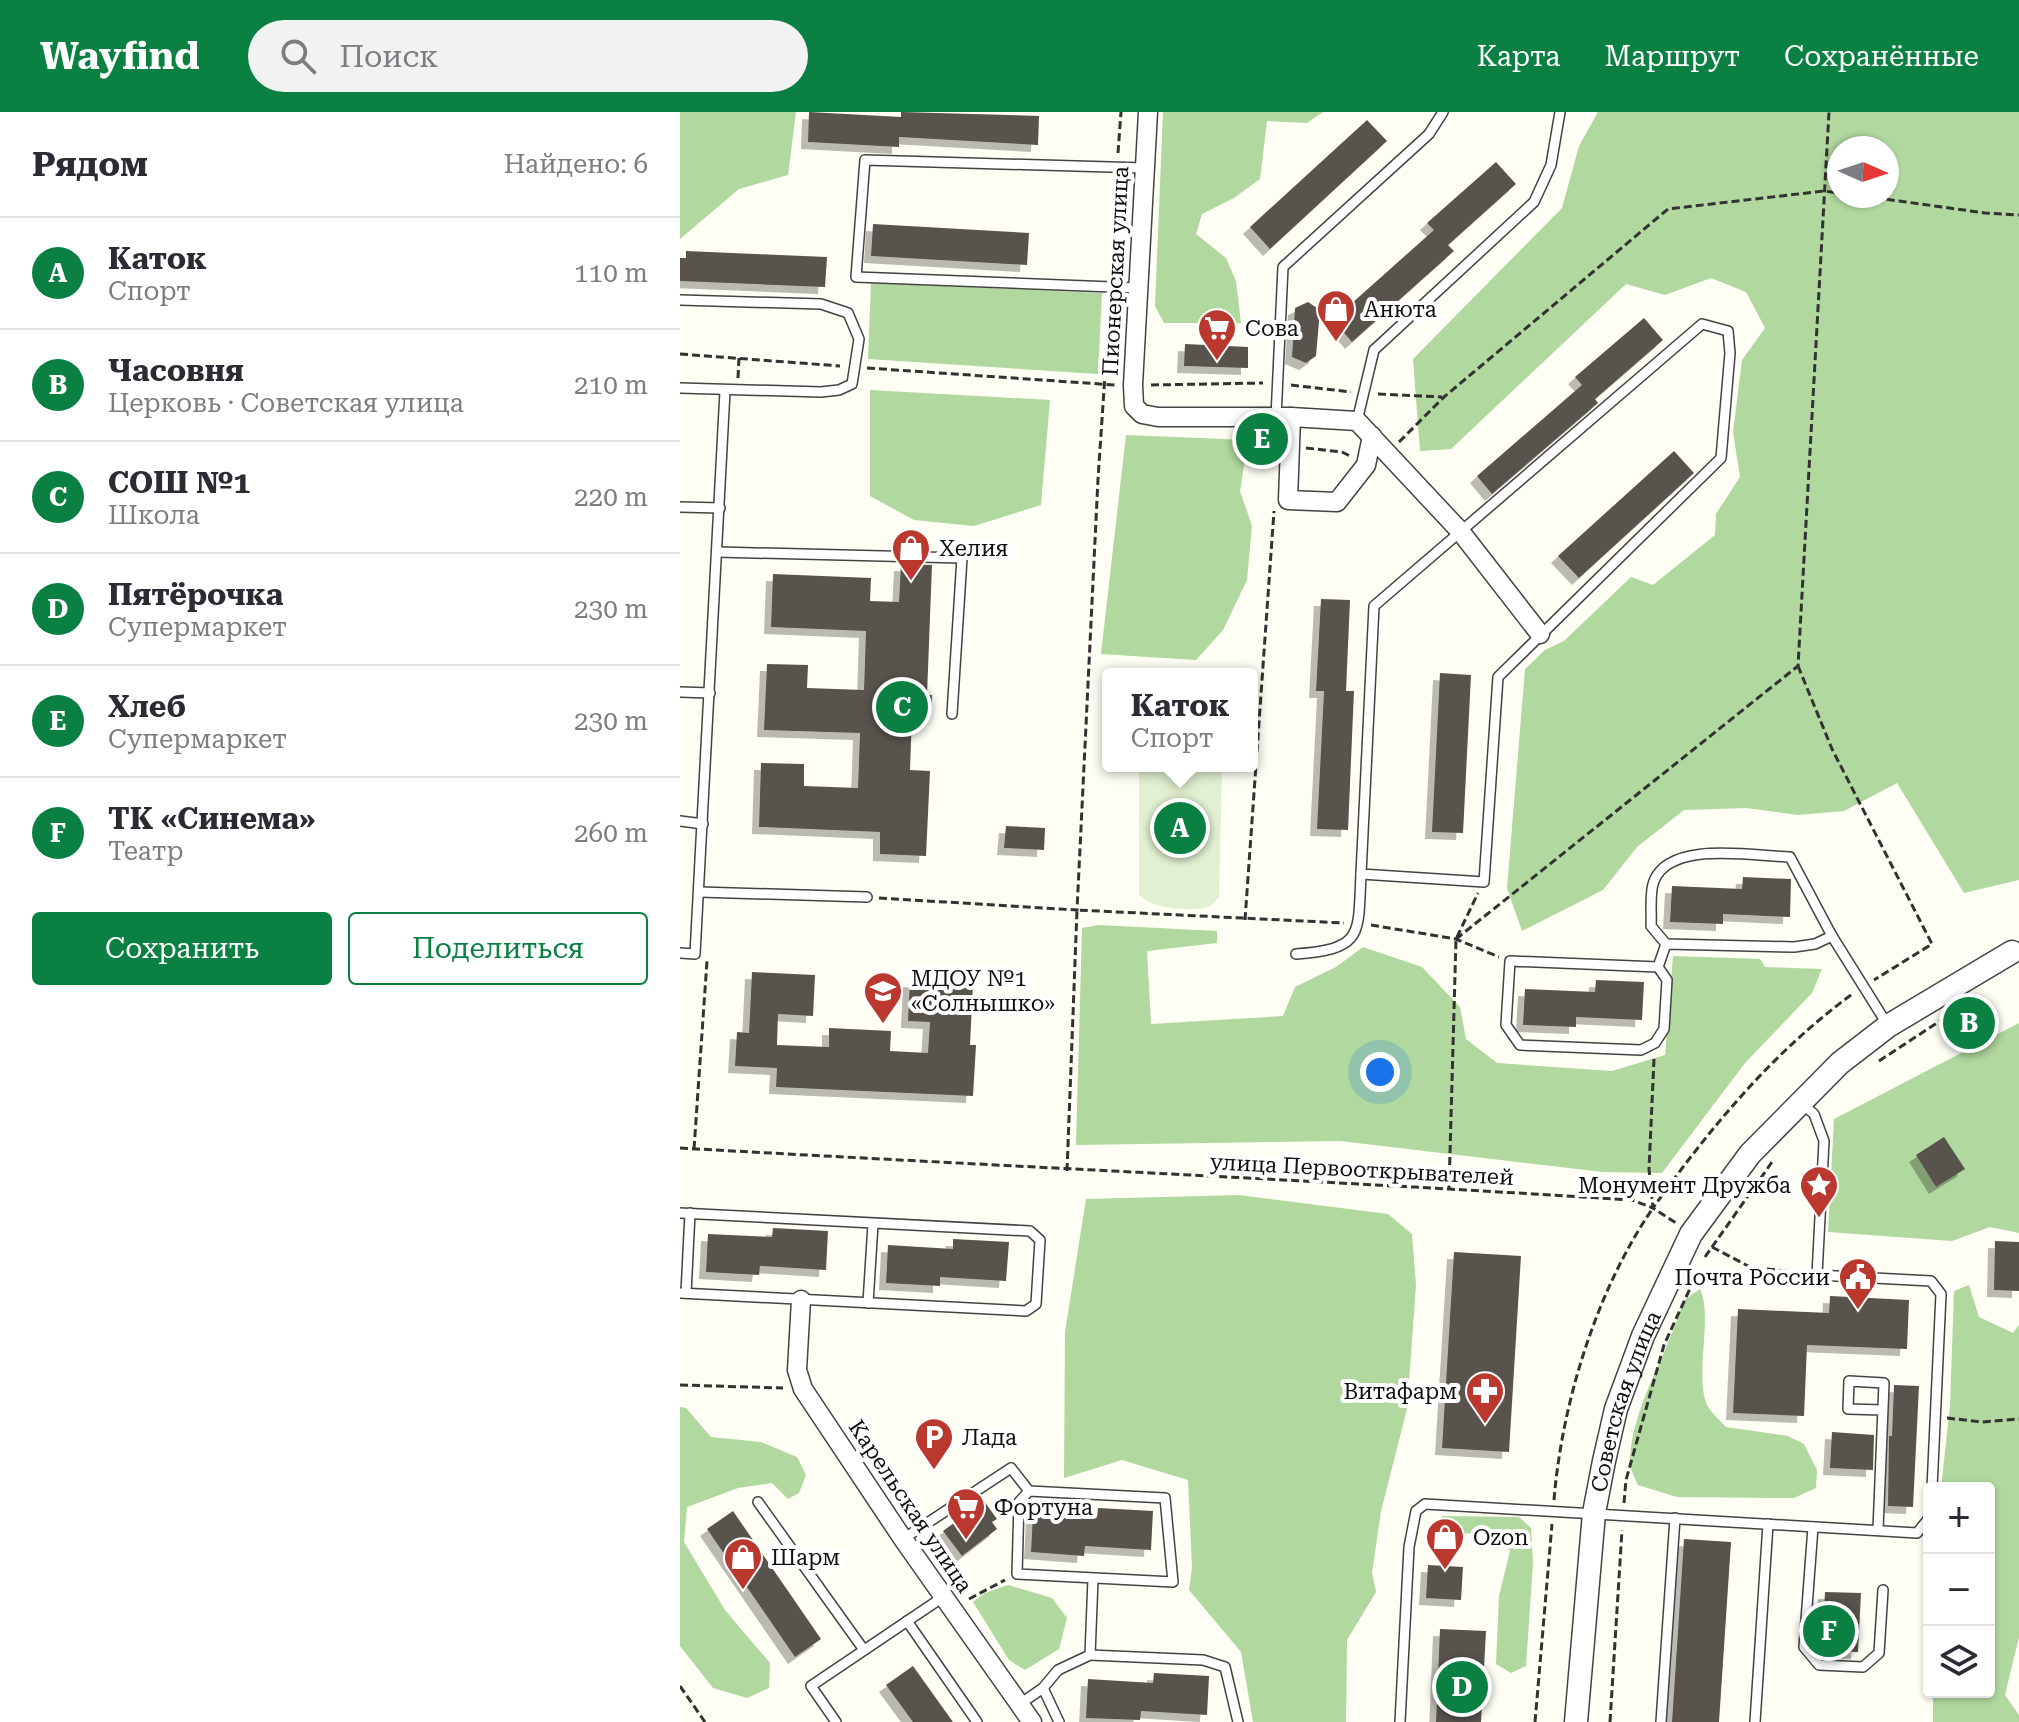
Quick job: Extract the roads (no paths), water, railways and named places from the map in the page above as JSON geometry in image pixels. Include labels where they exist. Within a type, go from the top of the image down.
[{"type":"street","name":"Пионерская улица","points":[[1148,112],[1134,406],[1142,414],[1357,421]]},
{"type":"street","points":[[1283,417],[1291,464],[1288,500],[1337,502],[1366,465],[1372,436]]},
{"type":"street","points":[[1357,421],[1460,531],[1540,634]]},
{"type":"street","name":"Советская улица","points":[[1576,1722],[1594,1513],[1616,1409],[1643,1336],[1691,1234],[1750,1154],[1840,1063],[1888,1026],[2012,952]]},
{"type":"street","name":"Карельская улица","points":[[801,1300],[797,1370],[803,1389],[903,1539],[1032,1722]]},
{"type":"lane","points":[[1283,417],[1277,383],[1283,267],[1429,134],[1443,112]]},
{"type":"lane","points":[[1357,421],[1374,350],[1534,202],[1551,165],[1560,112]]},
{"type":"lane","points":[[1138,288],[856,277],[865,160],[1144,168]]},
{"type":"lane","points":[[680,300],[821,304],[848,313],[859,339],[852,384],[839,390],[725,391],[680,388]]},
{"type":"lane","points":[[1296,954],[1337,949],[1354,936],[1358,923],[1374,606],[1702,324],[1728,331],[1730,353],[1721,458],[1498,677],[1484,882],[1361,874]]},
{"type":"lane","points":[[680,953],[695,954],[700,892],[725,391]]},
{"type":"lane","points":[[680,507],[720,508]]},
{"type":"lane","points":[[718,552],[962,558],[952,714]]},
{"type":"lane","points":[[680,692],[710,693]]},
{"type":"lane","points":[[680,821],[703,824]]},
{"type":"lane","points":[[1832,936],[1815,944],[1794,947],[1666,944],[1651,926],[1653,882],[1667,863],[1692,854],[1790,857],[1832,936],[1888,1026]]},
{"type":"lane","points":[[700,892],[867,897]]},
{"type":"lane","points":[[1658,967],[1666,944]]},
{"type":"lane","points":[[1510,961],[1658,967],[1667,980],[1664,1029],[1655,1043],[1641,1050],[1520,1045],[1506,1025],[1510,961]]},
{"type":"lane","points":[[1800,1101],[1814,1114],[1824,1141],[1817,1275],[1931,1281],[1941,1294],[1932,1482]]},
{"type":"lane","points":[[685,1213],[1030,1231],[1040,1240],[1036,1304],[1026,1311],[683,1293],[685,1213]]},
{"type":"lane","points":[[868,1303],[873,1224]]},
{"type":"lane","points":[[1878,1530],[1883,1410],[1884,1383],[1849,1381],[1848,1409],[1883,1410]]},
{"type":"lane","points":[[903,1539],[1011,1468],[1029,1491],[1165,1498],[1173,1582],[1017,1574],[1019,1502],[1029,1491]]},
{"type":"lane","points":[[758,1502],[864,1650]]},
{"type":"lane","points":[[1400,1722],[1409,1547],[1416,1511],[1425,1504],[1917,1533],[1923,1526]]},
{"type":"lane","points":[[1661,1722],[1675,1518]]},
{"type":"lane","points":[[1755,1722],[1768,1524]]},
{"type":"lane","points":[[1813,1527],[1804,1647],[1819,1665],[1863,1667],[1879,1653],[1883,1590]]},
{"type":"lane","points":[[1090,1655],[1093,1579]]},
{"type":"lane","points":[[836,1722],[811,1686],[907,1621],[947,1602]]},
{"type":"lane","points":[[907,1621],[977,1722]]},
{"type":"lane","points":[[1020,1704],[1043,1688],[1058,1670],[1090,1655],[1203,1660],[1225,1667],[1238,1722]]},
{"type":"lane","points":[[1043,1688],[1059,1722]]},
{"type":"place","name":"Анюта","points":[[1336,343]]},
{"type":"place","name":"Сова","points":[[1217,362]]},
{"type":"place","name":"Хлеб","points":[[1262,439]]},
{"type":"place","name":"Хелия","points":[[911,582]]},
{"type":"place","name":"СОШ №1","points":[[902,707]]},
{"type":"place","name":"Каток","points":[[1180,828]]},
{"type":"place","name":"Часовня","points":[[1969,1023]]},
{"type":"place","name":"МДОУ №1 «Солнышко»","points":[[883,1025]]},
{"type":"place","name":"Монумент Дружба","points":[[1819,1219]]},
{"type":"place","name":"Почта России","points":[[1858,1311]]},
{"type":"place","name":"Витафарм","points":[[1485,1425]]},
{"type":"place","name":"Лада","points":[[934,1471]]},
{"type":"place","name":"Фортуна","points":[[966,1541]]},
{"type":"place","name":"Ozon","points":[[1445,1571]]},
{"type":"place","name":"Шарм","points":[[743,1591]]},
{"type":"place","name":"ТК «Синема»","points":[[1829,1631]]},
{"type":"place","name":"Пятёрочка","points":[[1462,1687]]}]
